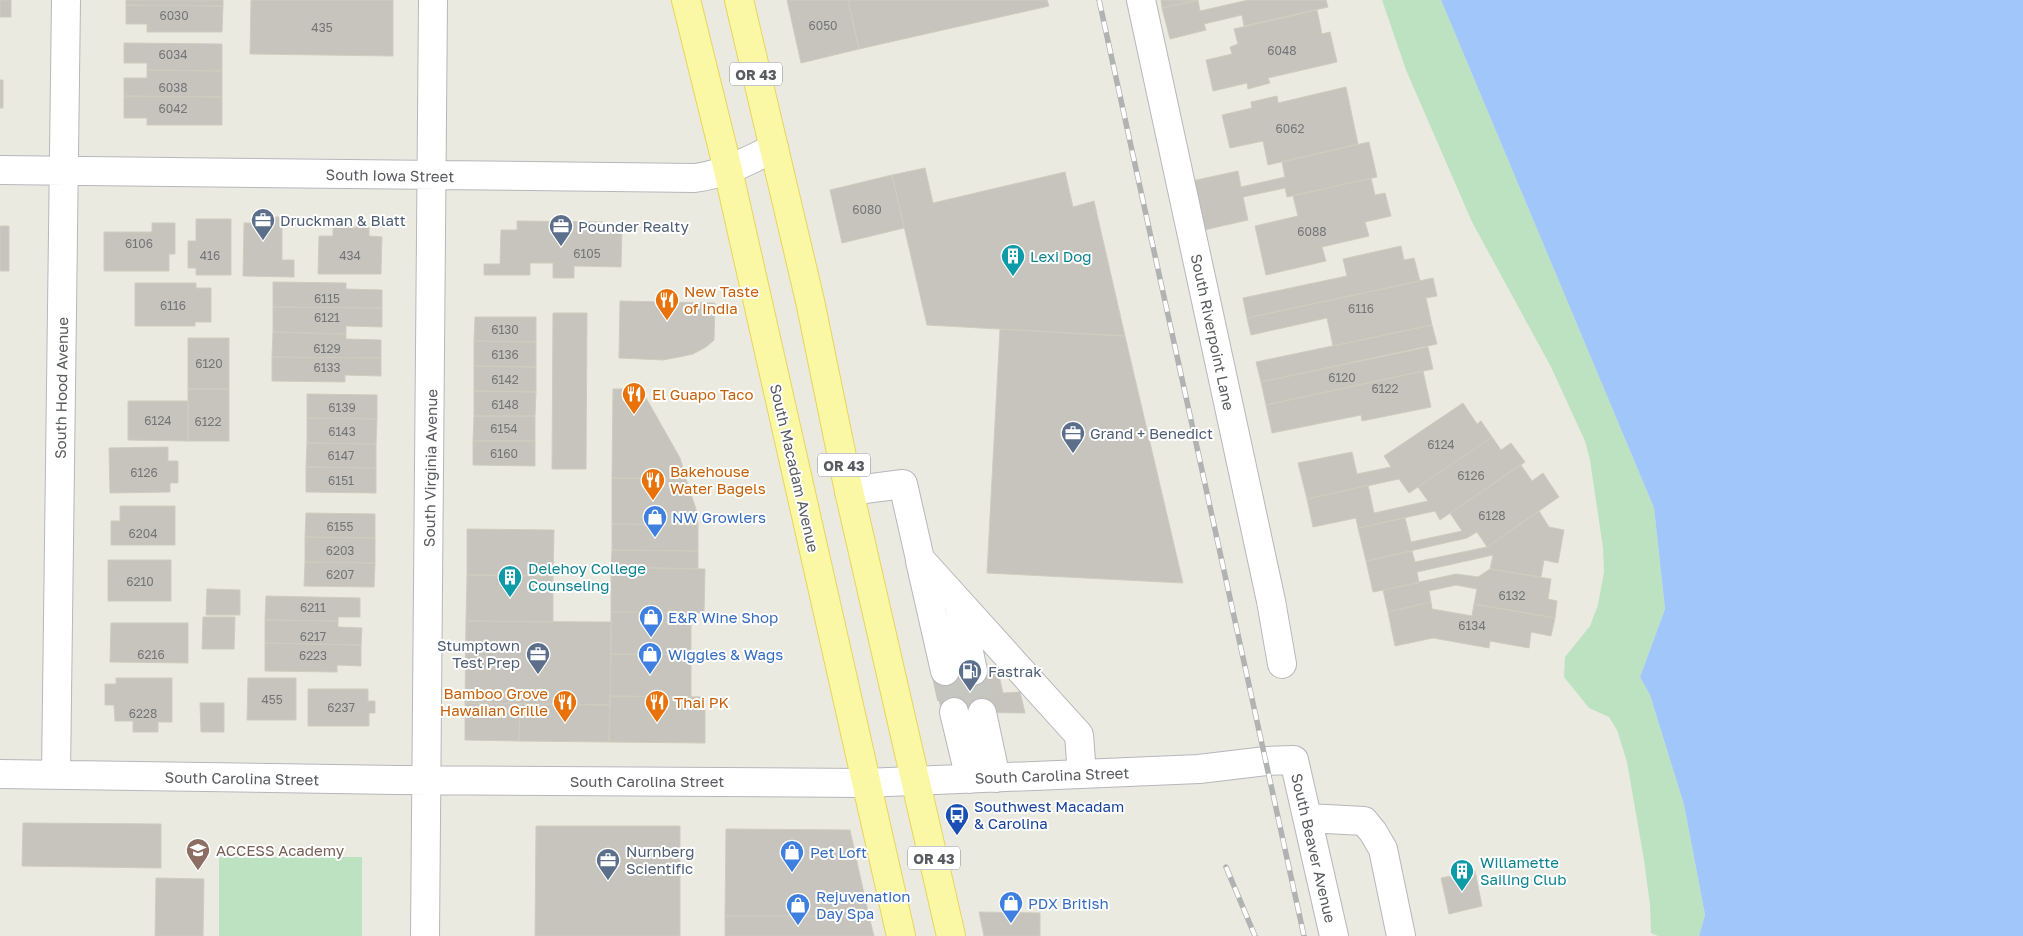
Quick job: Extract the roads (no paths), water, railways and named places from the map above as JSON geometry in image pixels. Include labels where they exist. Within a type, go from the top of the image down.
[{"type":"main road","name":"South Macadam Avenue","points":[[686,0],[728,170],[901,936]]},
{"type":"main road","name":"OR 43","points":[[739,0],[810,301],[849,491],[951,936]]},
{"type":"street","name":"South Hood Avenue","points":[[56,775],[66,0]]},
{"type":"street","name":"South Virginia Avenue","points":[[425,936],[433,176],[433,0]]},
{"type":"street","name":"South Riverpoint Lane","points":[[1141,0],[1269,591],[1282,664]]},
{"type":"street","name":"South Iowa Street","points":[[0,170],[695,178],[711,176],[728,170],[774,148]]},
{"type":"street","points":[[849,491],[904,484],[945,671]]},
{"type":"street","points":[[920,559],[1079,735],[1082,774]]},
{"type":"street","points":[[958,601],[973,671]]},
{"type":"street","points":[[954,712],[983,778]]},
{"type":"street","points":[[982,712],[983,778]]},
{"type":"street","name":"South Carolina Street","points":[[0,774],[426,780],[865,783],[1199,769],[1266,761],[1294,760]]},
{"type":"street","name":"South Beaver Avenue","points":[[1294,760],[1334,936]]},
{"type":"street","points":[[1308,818],[1364,821],[1374,832],[1383,849],[1401,936]]},
{"type":"water","points":[[1441,0],[2023,0],[2023,936],[1699,936],[1705,915],[1684,805],[1650,695],[1640,677],[1665,609],[1654,508]]},
{"type":"tunnel","points":[[945,671],[954,712]]},
{"type":"tunnel","points":[[973,671],[982,713]]},
{"type":"railway","points":[[1099,0],[1304,936]]},
{"type":"railway","points":[[1226,867],[1255,936]]},
{"type":"place","name":"Druckman & Blatt","points":[[263,241]]},
{"type":"place","name":"Pounder Realty","points":[[561,247]]},
{"type":"place","name":"Lexi Dog","points":[[1013,277]]},
{"type":"place","name":"New Taste of India","points":[[667,321]]},
{"type":"place","name":"El Guapo Taco","points":[[634,415]]},
{"type":"place","name":"Grand + Benedict","points":[[1073,454]]},
{"type":"place","name":"Bakehouse Water Bagels","points":[[653,501]]},
{"type":"place","name":"NW Growlers","points":[[655,538]]},
{"type":"place","name":"Delehoy College Counseling","points":[[510,598]]},
{"type":"place","name":"E&R Wine Shop","points":[[651,638]]},
{"type":"place","name":"Stumptown Test Prep","points":[[538,675]]},
{"type":"place","name":"Wiggles & Wags","points":[[650,675]]},
{"type":"place","name":"Fastrak","points":[[970,692]]},
{"type":"place","name":"Bamboo Grove Hawaiian Grille","points":[[565,723]]},
{"type":"place","name":"Thai PK","points":[[657,723]]},
{"type":"place","name":"Southwest Macadam & Carolina","points":[[957,836]]},
{"type":"place","name":"ACCESS Academy","points":[[198,871]]},
{"type":"place","name":"Pet Loft","points":[[792,873]]},
{"type":"place","name":"Nurnberg Scientific","points":[[608,881]]},
{"type":"place","name":"Willamette Sailing Club","points":[[1462,892]]},
{"type":"place","name":"PDX British","points":[[1011,924]]},
{"type":"place","name":"Rejuvenation Day Spa","points":[[798,926]]}]
